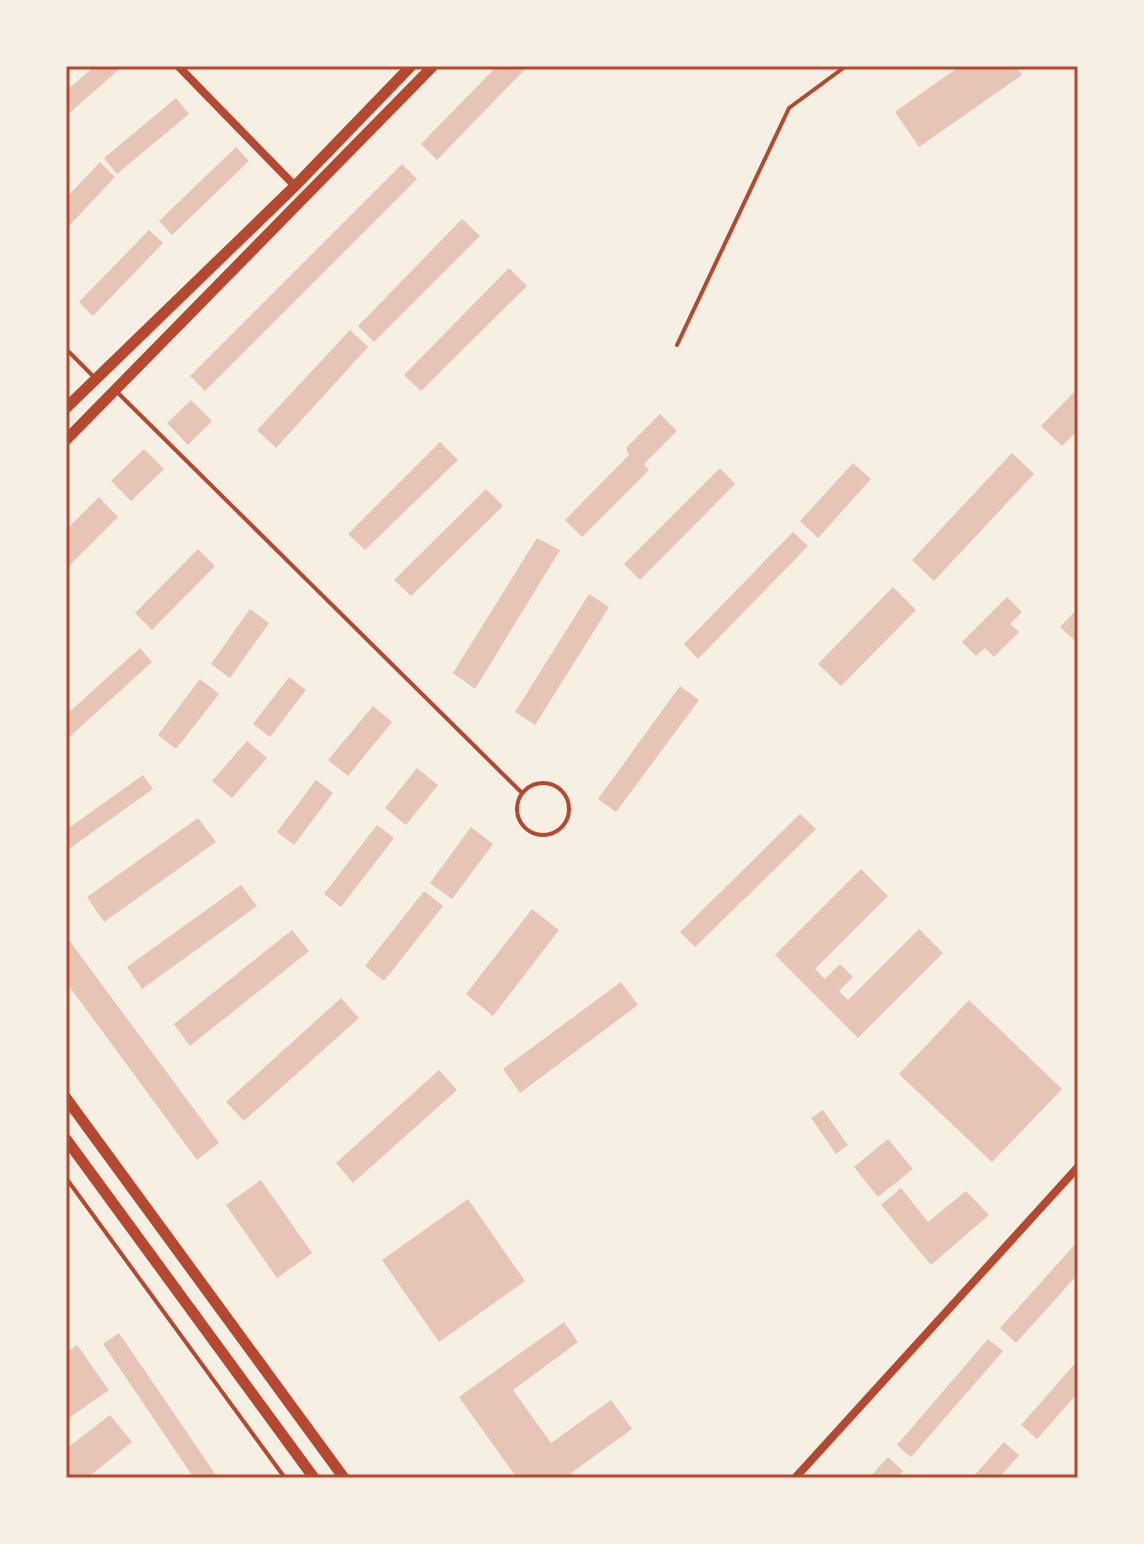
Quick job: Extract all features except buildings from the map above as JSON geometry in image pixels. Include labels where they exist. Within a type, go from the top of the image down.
[{"type":"main road","points":[[66,408],[295,186],[411,66]]},
{"type":"main road","points":[[66,440],[433,66]]},
{"type":"main road","points":[[66,1098],[344,1478]]},
{"type":"main road","points":[[66,1139],[314,1478]]},
{"type":"street","points":[[178,66],[295,186]]},
{"type":"street","points":[[795,1478],[1078,1167]]},
{"type":"lane","points":[[677,345],[789,108],[846,66]]},
{"type":"lane","points":[[66,349],[96,378]]},
{"type":"lane","points":[[115,390],[521,792]]},
{"type":"lane","points":[[540,782],[560,788],[570,806],[564,827],[545,837],[525,831],[515,812],[521,792],[540,782]]},
{"type":"lane","points":[[66,1178],[285,1478]]}]
